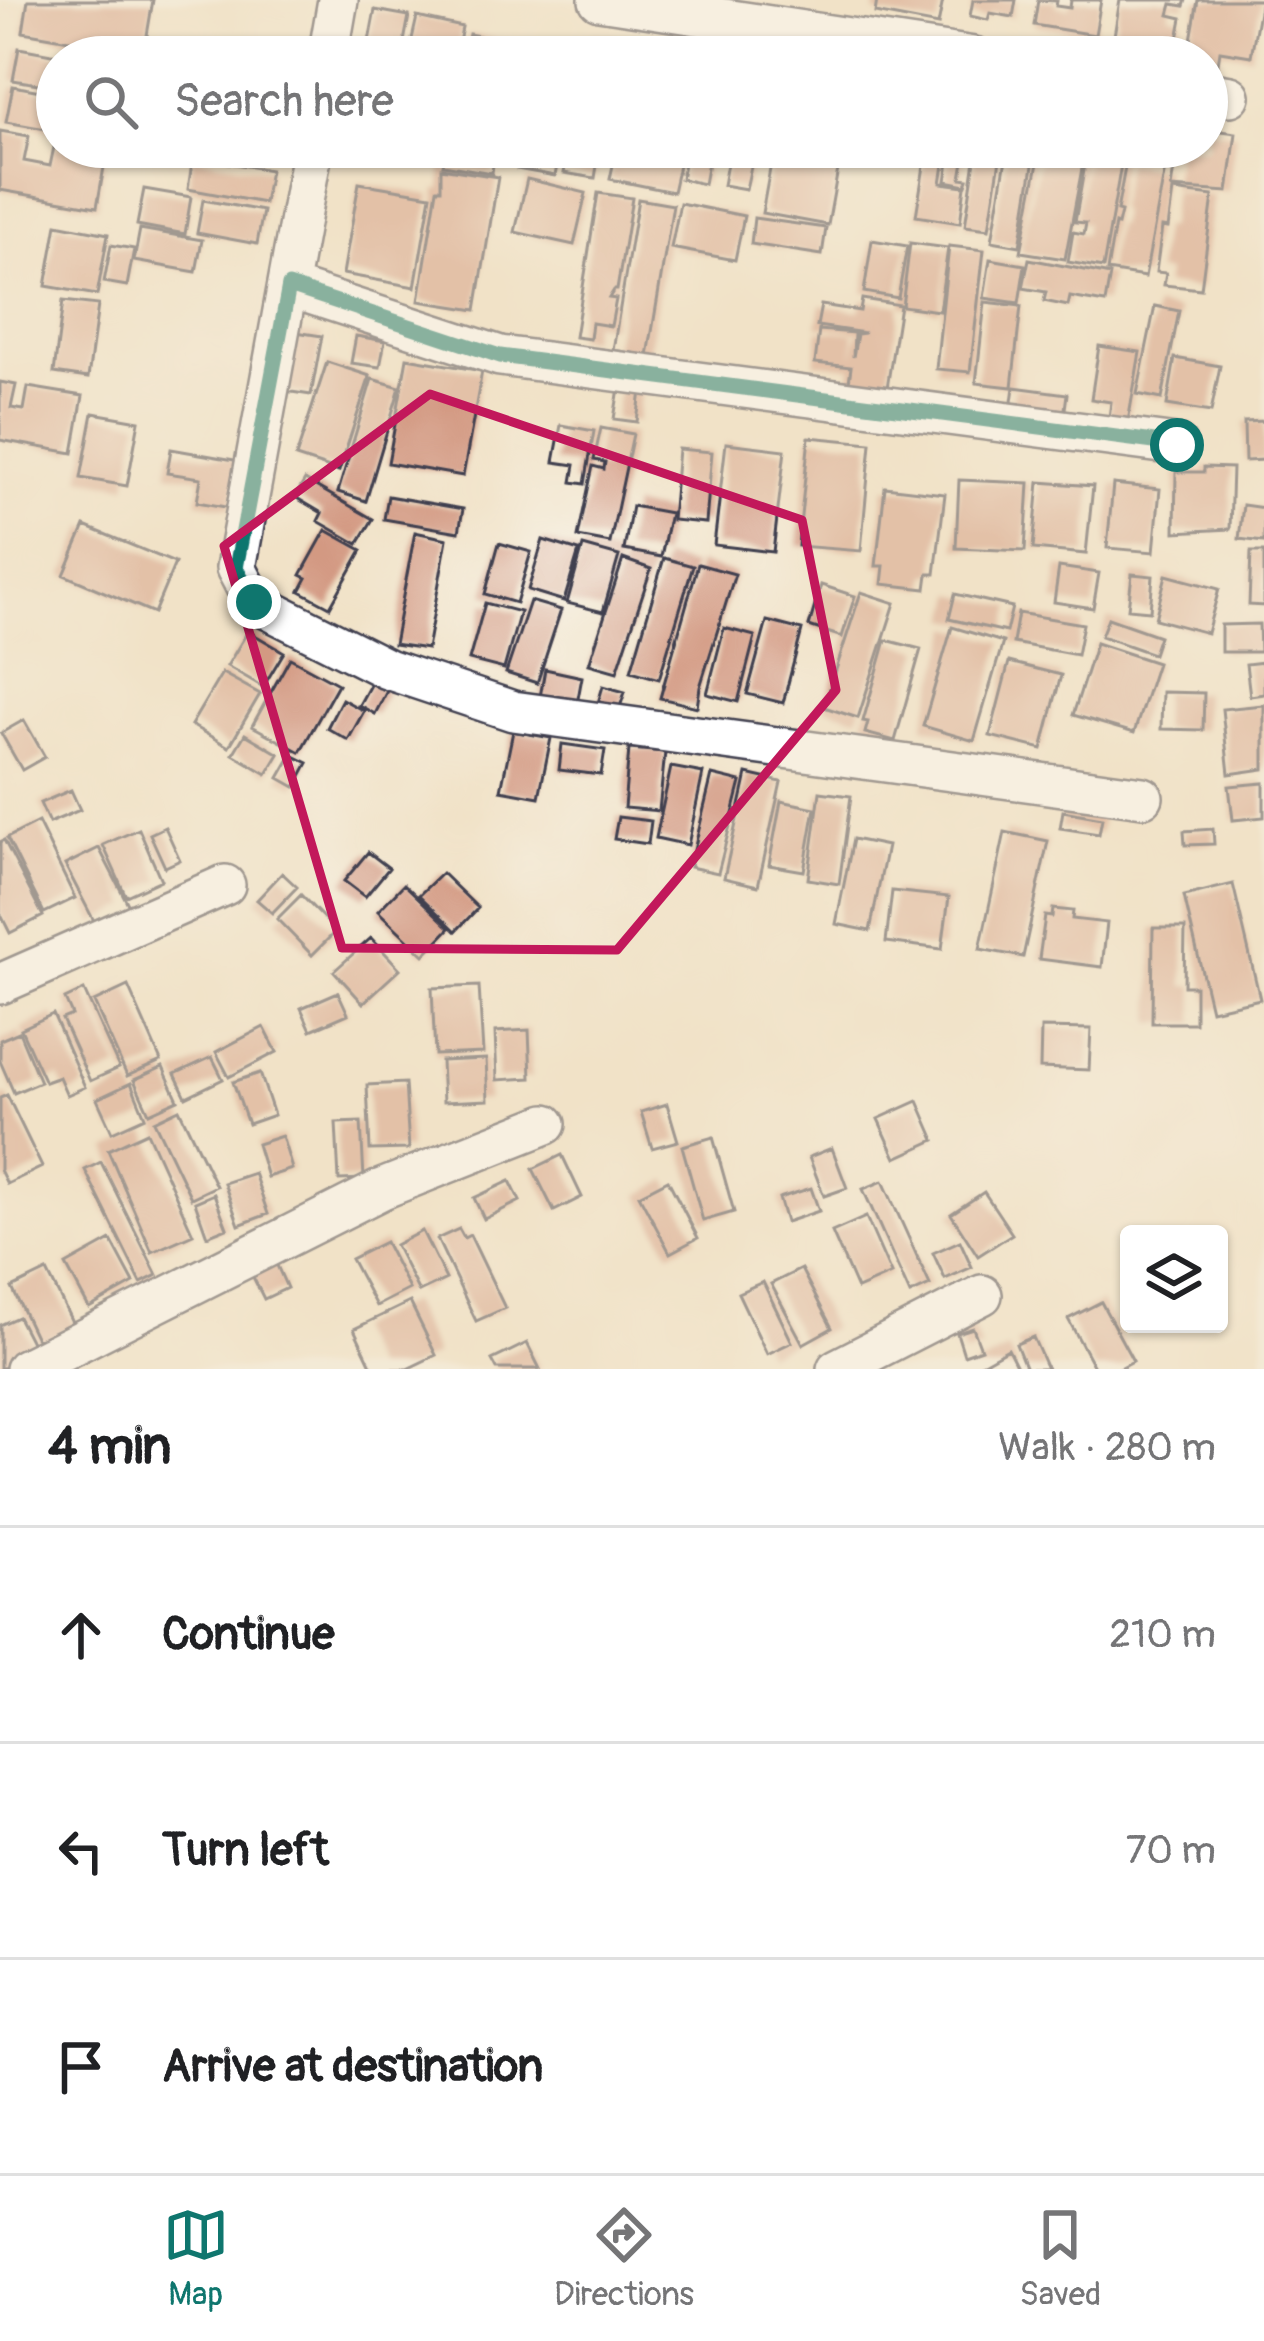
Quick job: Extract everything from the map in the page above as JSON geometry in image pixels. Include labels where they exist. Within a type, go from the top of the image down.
[{"type":"street","points":[[332,36],[338,0]]},
{"type":"street","points":[[599,0],[836,36]]},
{"type":"street","points":[[309,168],[236,568],[254,602],[386,669],[513,711],[1143,797]]},
{"type":"street","points":[[289,286],[500,356],[1177,445]]},
{"type":"street","points":[[0,984],[225,885]]},
{"type":"street","points":[[25,1369],[382,1190],[546,1124]]},
{"type":"street","points":[[837,1369],[982,1295]]},
{"type":"highlighted area","points":[[430,394],[802,520],[836,690],[617,950],[342,948],[224,546]]},
{"type":"building","points":[[28,0],[153,0],[147,36],[23,32]]},
{"type":"building","points":[[877,0],[943,0],[938,25],[875,13]]},
{"type":"building","points":[[973,0],[1016,0],[1013,17],[970,16]]},
{"type":"building","points":[[1038,0],[1057,1],[1056,6],[1070,8],[1071,0],[1101,0],[1095,35],[1034,25]]},
{"type":"building","points":[[1120,0],[1186,0],[1184,6],[1172,4],[1169,15],[1182,18],[1179,36],[1114,36]]},
{"type":"building","points":[[1198,0],[1261,0],[1251,56],[1228,52],[1228,36],[1192,36]]},
{"type":"building","points":[[375,10],[409,16],[405,36],[370,36]]},
{"type":"building","points":[[417,17],[462,27],[460,36],[413,36]]},
{"type":"building","points":[[19,48],[36,51],[36,84],[13,80]]},
{"type":"building","points":[[13,86],[36,90],[36,127],[6,122]]},
{"type":"building","points":[[0,131],[29,136],[24,161],[36,163],[36,168],[104,168],[97,207],[0,190]]},
{"type":"building","points":[[1228,132],[1236,133],[1228,192],[1171,188],[1174,168],[1228,168]]},
{"type":"building","points":[[191,168],[270,170],[264,203],[188,189]]},
{"type":"building","points":[[441,168],[498,177],[476,310],[419,301]]},
{"type":"building","points":[[517,168],[557,168],[555,176]]},
{"type":"building","points":[[565,168],[597,168],[595,178],[564,173]]},
{"type":"building","points":[[612,168],[678,168],[673,192],[610,179]]},
{"type":"building","points":[[683,168],[707,168],[704,184],[681,179]]},
{"type":"building","points":[[726,168],[751,168],[746,189],[723,185]]},
{"type":"building","points":[[770,168],[838,168],[828,225],[762,213]]},
{"type":"building","points":[[924,168],[944,168],[941,183],[965,186],[960,223],[916,216]]},
{"type":"building","points":[[948,168],[963,168],[961,178],[968,179],[966,185],[946,181]]},
{"type":"building","points":[[974,168],[999,168],[989,229],[965,226]]},
{"type":"building","points":[[1004,168],[1033,168],[1020,246],[992,241]]},
{"type":"building","points":[[1037,168],[1082,168],[1065,259],[1021,252]]},
{"type":"building","points":[[1084,168],[1120,168],[1103,268],[1068,262],[1073,232],[1084,234],[1086,223],[1075,222]]},
{"type":"building","points":[[1125,168],[1165,169],[1145,277],[1107,271],[1121,212],[1117,211]]},
{"type":"building","points":[[527,179],[586,193],[574,245],[515,232]]},
{"type":"building","points":[[359,183],[431,195],[415,287],[343,274]]},
{"type":"building","points":[[144,189],[191,197],[185,234],[137,225]]},
{"type":"building","points":[[1173,191],[1213,196],[1201,289],[1164,285],[1166,273],[1156,272]]},
{"type":"building","points":[[598,193],[632,198],[617,290],[609,298],[616,299],[611,326],[592,323],[590,339],[575,337]]},
{"type":"building","points":[[638,199],[673,205],[648,356],[613,350]]},
{"type":"building","points":[[203,200],[263,211],[257,244],[197,233]]},
{"type":"building","points":[[680,203],[744,216],[735,260],[671,248]]},
{"type":"building","points":[[754,218],[826,228],[822,255],[751,244]]},
{"type":"building","points":[[57,224],[108,234],[97,295],[46,286]]},
{"type":"building","points":[[140,229],[202,240],[196,272],[134,261]]},
{"type":"building","points":[[872,240],[907,246],[898,298],[864,292]]},
{"type":"building","points":[[910,243],[948,248],[939,311],[902,306]]},
{"type":"building","points":[[111,245],[134,249],[127,286],[104,282]]},
{"type":"building","points":[[949,246],[984,250],[970,372],[936,369]]},
{"type":"building","points":[[990,259],[1025,265],[1019,303],[984,298]]},
{"type":"building","points":[[1029,259],[1110,275],[1105,303],[1070,297],[1068,306],[1044,301],[1046,292],[1023,288]]},
{"type":"building","points":[[862,299],[900,305],[887,388],[849,382],[851,367],[815,363],[819,330],[854,333],[853,357],[857,334],[865,333],[817,326],[821,305],[860,311]]},
{"type":"building","points":[[63,301],[98,305],[88,378],[54,373]]},
{"type":"building","points":[[985,302],[1021,306],[1012,387],[976,383]]},
{"type":"building","points":[[1155,306],[1179,311],[1162,399],[1137,394]]},
{"type":"building","points":[[296,332],[322,336],[311,395],[285,391]]},
{"type":"building","points":[[356,336],[385,341],[380,367],[351,363]]},
{"type":"building","points":[[1099,346],[1140,352],[1128,422],[1109,418],[1111,402],[1091,399]]},
{"type":"building","points":[[407,358],[482,371],[463,476],[388,463]]},
{"type":"building","points":[[1175,358],[1220,366],[1211,412],[1167,405]]},
{"type":"building","points":[[327,362],[370,376],[339,471],[296,457]]},
{"type":"building","points":[[372,379],[400,387],[366,501],[338,492]]},
{"type":"building","points":[[0,382],[16,385],[11,408],[24,410],[28,387],[83,396],[73,453],[0,440]]},
{"type":"building","points":[[1014,387],[1067,394],[1064,416],[1011,409]]},
{"type":"building","points":[[619,388],[641,391],[637,422],[614,419]]},
{"type":"building","points":[[93,413],[139,421],[127,486],[81,478]]},
{"type":"building","points":[[1264,421],[1264,460],[1245,461],[1244,422]]},
{"type":"building","points":[[561,425],[594,431],[585,484],[572,482],[575,465],[554,462]]},
{"type":"building","points":[[601,428],[633,434],[610,543],[578,537],[593,466],[604,469],[605,462],[594,460]]},
{"type":"building","points":[[809,437],[871,443],[861,551],[798,546]]},
{"type":"building","points":[[726,443],[785,450],[773,552],[714,545]]},
{"type":"building","points":[[171,449],[240,461],[231,508],[197,502],[201,478],[167,473]]},
{"type":"building","points":[[678,449],[712,452],[706,523],[672,520]]},
{"type":"building","points":[[1204,467],[1232,468],[1230,529],[1175,532],[1176,472],[1204,472]]},
{"type":"building","points":[[305,480],[373,519],[358,544],[318,521],[322,513],[295,497]]},
{"type":"building","points":[[959,480],[1029,483],[1025,551],[956,548]]},
{"type":"building","points":[[1039,482],[1093,486],[1086,554],[1033,549]]},
{"type":"building","points":[[1113,484],[1160,489],[1154,552],[1107,548]]},
{"type":"building","points":[[885,487],[945,494],[935,574],[928,574],[926,589],[882,584],[884,566],[876,566]]},
{"type":"building","points":[[388,496],[463,509],[459,532],[384,519]]},
{"type":"building","points":[[1243,505],[1264,508],[1264,542],[1239,539]]},
{"type":"building","points":[[632,506],[670,513],[661,557],[624,550]]},
{"type":"building","points":[[85,526],[175,563],[154,613],[64,575]]},
{"type":"building","points":[[326,530],[362,550],[330,607],[300,591],[307,578],[301,575]]},
{"type":"building","points":[[415,532],[447,539],[427,649],[394,644]]},
{"type":"building","points":[[543,540],[579,551],[564,601],[528,590]]},
{"type":"building","points":[[499,543],[531,552],[516,603],[485,594]]},
{"type":"building","points":[[583,546],[619,556],[603,612],[567,603]]},
{"type":"building","points":[[1251,552],[1264,552],[1264,606],[1249,605]]},
{"type":"building","points":[[664,558],[693,566],[659,679],[631,671]]},
{"type":"building","points":[[623,559],[651,569],[617,672],[589,664]]},
{"type":"building","points":[[698,564],[735,574],[697,707],[660,698]]},
{"type":"building","points":[[1059,567],[1099,573],[1093,608],[1054,602]]},
{"type":"building","points":[[1132,574],[1153,576],[1150,611],[1128,609]]},
{"type":"building","points":[[1166,575],[1219,589],[1207,633],[1155,619]]},
{"type":"building","points":[[821,585],[855,596],[842,637],[809,626]]},
{"type":"building","points":[[861,592],[895,603],[858,718],[824,707]]},
{"type":"building","points":[[955,594],[1012,607],[1006,632],[949,619]]},
{"type":"building","points":[[530,601],[561,610],[537,683],[506,673]]},
{"type":"building","points":[[485,603],[520,612],[504,669],[469,660]]},
{"type":"building","points":[[1018,613],[1083,624],[1077,655],[1013,643]]},
{"type":"building","points":[[1108,618],[1159,636],[1153,654],[1101,636]]},
{"type":"building","points":[[767,621],[802,630],[783,703],[747,694]]},
{"type":"building","points":[[1259,624],[1260,652],[1221,652],[1221,625]]},
{"type":"building","points":[[952,627],[1003,642],[974,741],[923,726]]},
{"type":"building","points":[[724,628],[755,636],[738,702],[707,694]]},
{"type":"building","points":[[248,631],[284,652],[263,687],[227,666]]},
{"type":"building","points":[[886,640],[921,649],[895,741],[865,733],[868,722],[863,721]]},
{"type":"building","points":[[1096,643],[1157,663],[1134,733],[1073,715]]},
{"type":"building","points":[[290,658],[338,684],[300,752],[252,726]]},
{"type":"building","points":[[1009,662],[1061,675],[1042,749],[990,736]]},
{"type":"building","points":[[1264,662],[1264,694],[1250,696],[1246,664]]},
{"type":"building","points":[[545,669],[582,677],[577,704],[540,697]]},
{"type":"building","points":[[222,673],[260,694],[229,747],[191,725]]},
{"type":"building","points":[[371,683],[387,691],[375,714],[359,705]]},
{"type":"building","points":[[603,686],[625,692],[616,719],[595,713]]},
{"type":"building","points":[[1162,692],[1204,693],[1203,730],[1161,729]]},
{"type":"building","points":[[342,699],[364,711],[348,740],[327,728]]},
{"type":"building","points":[[1264,705],[1264,769],[1229,774],[1222,709]]},
{"type":"building","points":[[24,720],[45,757],[22,770],[1,733]]},
{"type":"building","points":[[513,731],[551,738],[539,797],[501,790]]},
{"type":"building","points":[[245,734],[279,754],[267,774],[233,754]]},
{"type":"building","points":[[562,744],[605,750],[601,775],[559,770]]},
{"type":"building","points":[[629,749],[665,752],[659,811],[624,808]]},
{"type":"building","points":[[292,755],[308,763],[295,787],[279,778]]},
{"type":"building","points":[[671,767],[703,773],[688,845],[656,838]]},
{"type":"building","points":[[747,774],[781,782],[758,886],[724,878]]},
{"type":"building","points":[[712,775],[741,782],[718,873],[690,867]]},
{"type":"building","points":[[1264,783],[1264,817],[1233,820],[1229,786]]},
{"type":"building","points":[[71,790],[80,810],[49,823],[40,803]]},
{"type":"building","points":[[820,792],[851,796],[839,884],[808,879]]},
{"type":"building","points":[[781,801],[815,808],[804,871],[769,865]]},
{"type":"building","points":[[1063,811],[1102,818],[1099,834],[1060,828]]},
{"type":"building","points":[[618,817],[651,821],[648,844],[614,839]]},
{"type":"building","points":[[38,822],[75,898],[44,913],[7,838]]},
{"type":"building","points":[[165,827],[180,860],[165,867],[150,834]]},
{"type":"building","points":[[139,829],[161,880],[126,896],[103,845]]},
{"type":"building","points":[[1213,829],[1214,844],[1185,845],[1184,831]]},
{"type":"building","points":[[1005,832],[1048,841],[1023,957],[980,949]]},
{"type":"building","points":[[853,839],[887,846],[870,931],[836,924]]},
{"type":"building","points":[[4,840],[43,916],[10,933],[0,913],[0,842]]},
{"type":"building","points":[[99,848],[129,906],[95,923],[65,865]]},
{"type":"building","points":[[368,852],[389,868],[365,897],[344,881]]},
{"type":"building","points":[[282,873],[297,887],[272,913],[257,900]]},
{"type":"building","points":[[442,873],[478,908],[456,931],[419,895]]},
{"type":"building","points":[[404,884],[450,928],[424,955],[378,911]]},
{"type":"building","points":[[1233,884],[1260,999],[1211,1010],[1184,896]]},
{"type":"building","points":[[892,891],[949,897],[942,949],[886,942]]},
{"type":"building","points":[[301,895],[336,931],[312,955],[277,919]]},
{"type":"building","points":[[1053,909],[1073,911],[1072,919],[1107,923],[1102,967],[1039,959],[1045,916],[1052,917]]},
{"type":"building","points":[[1153,928],[1185,928],[1184,986],[1195,986],[1195,1023],[1152,1023]]},
{"type":"building","points":[[371,938],[400,969],[363,1003],[334,971]]},
{"type":"building","points":[[128,986],[161,1061],[127,1076],[94,1002]]},
{"type":"building","points":[[479,986],[483,1053],[435,1055],[432,988]]},
{"type":"building","points":[[84,990],[119,1068],[90,1081],[62,1019],[72,1015],[65,999]]},
{"type":"building","points":[[338,992],[348,1014],[311,1030],[301,1008]]},
{"type":"building","points":[[53,1014],[85,1087],[67,1095],[59,1077],[45,1082],[21,1029]]},
{"type":"building","points":[[264,1027],[277,1052],[229,1077],[216,1052]]},
{"type":"building","points":[[1041,1028],[1091,1029],[1089,1070],[1040,1068]]},
{"type":"building","points":[[529,1030],[531,1078],[497,1080],[495,1032]]},
{"type":"building","points":[[19,1032],[40,1082],[14,1093],[0,1061],[0,1040]]},
{"type":"building","points":[[212,1057],[223,1079],[186,1097],[175,1074]]},
{"type":"building","points":[[486,1059],[488,1100],[443,1102],[441,1061]]},
{"type":"building","points":[[163,1067],[178,1100],[149,1113],[134,1080]]},
{"type":"building","points":[[260,1073],[274,1115],[248,1124],[233,1082]]},
{"type":"building","points":[[131,1083],[145,1117],[112,1132],[97,1099]]},
{"type":"building","points":[[405,1083],[409,1149],[370,1150],[367,1085]]},
{"type":"building","points":[[7,1095],[42,1167],[7,1184],[0,1170],[0,1098]]},
{"type":"building","points":[[918,1101],[935,1140],[896,1158],[878,1119]]},
{"type":"building","points":[[667,1104],[678,1141],[652,1148],[641,1112]]},
{"type":"building","points":[[179,1109],[216,1186],[191,1198],[154,1121]]},
{"type":"building","points":[[361,1122],[364,1179],[339,1180],[336,1123]]},
{"type":"building","points":[[147,1132],[193,1234],[152,1252],[108,1150]]},
{"type":"building","points":[[282,1136],[292,1169],[267,1177],[257,1144]]},
{"type":"building","points":[[713,1137],[734,1212],[703,1221],[682,1146]]},
{"type":"building","points":[[832,1148],[847,1188],[824,1196],[809,1157]]},
{"type":"building","points":[[562,1155],[582,1197],[554,1211],[533,1169]]},
{"type":"building","points":[[101,1162],[157,1275],[141,1283],[85,1170]]},
{"type":"building","points":[[254,1173],[268,1214],[239,1225],[224,1183]]},
{"type":"building","points":[[668,1180],[698,1238],[670,1253],[639,1195]]},
{"type":"building","points":[[510,1181],[520,1201],[484,1219],[474,1198]]},
{"type":"building","points":[[883,1181],[930,1285],[910,1294],[863,1189]]},
{"type":"building","points":[[811,1188],[819,1211],[786,1222],[779,1198]]},
{"type":"building","points":[[984,1192],[1012,1234],[978,1256],[951,1214]]},
{"type":"building","points":[[214,1194],[227,1228],[207,1236],[195,1202]]},
{"type":"building","points":[[866,1217],[891,1274],[857,1289],[832,1232]]},
{"type":"building","points":[[459,1229],[464,1238],[470,1235],[505,1308],[476,1321],[437,1239]]},
{"type":"building","points":[[422,1231],[446,1279],[419,1292],[395,1245]]},
{"type":"building","points":[[111,1240],[134,1283],[89,1308],[66,1265]]},
{"type":"building","points":[[960,1241],[972,1267],[945,1279],[933,1253]]},
{"type":"building","points":[[385,1242],[409,1289],[376,1306],[351,1259]]},
{"type":"building","points":[[275,1261],[287,1288],[264,1299],[251,1273]]},
{"type":"building","points":[[801,1269],[832,1328],[803,1344],[771,1284]]},
{"type":"building","points":[[47,1271],[74,1326],[38,1343],[12,1288]]},
{"type":"building","points":[[763,1282],[792,1342],[767,1354],[738,1293]]},
{"type":"building","points":[[410,1302],[436,1355],[407,1369],[373,1369],[354,1329]]},
{"type":"building","points":[[1101,1302],[1133,1361],[1118,1369],[1095,1369],[1068,1319]]},
{"type":"building","points":[[18,1317],[36,1352],[0,1369],[0,1325]]},
{"type":"building","points":[[973,1328],[981,1349],[964,1355],[957,1333]]},
{"type":"building","points":[[1033,1337],[1047,1369],[1026,1369],[1016,1344]]},
{"type":"building","points":[[527,1343],[540,1369],[497,1369],[492,1360]]},
{"type":"building","points":[[1008,1349],[1018,1369],[970,1369],[985,1362]]},
{"type":"route","points":[[254,602],[236,568],[289,286],[500,356],[1177,445]]}]
